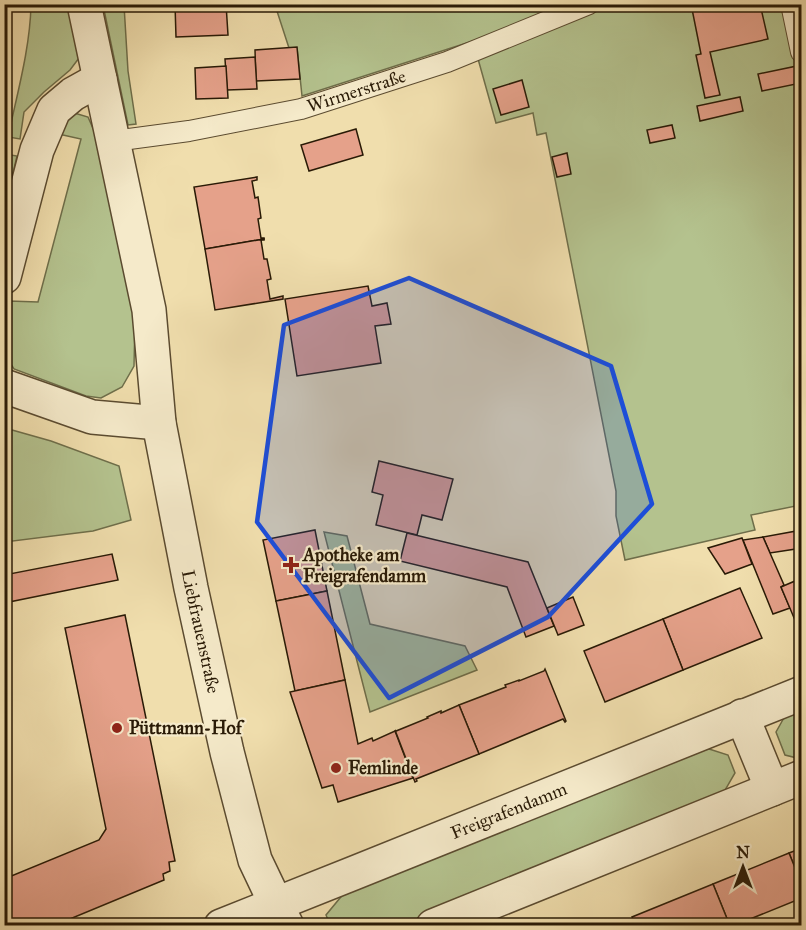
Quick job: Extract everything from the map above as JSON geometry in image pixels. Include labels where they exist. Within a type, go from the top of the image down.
[{"type":"street","points":[[4,386],[92,417],[159,423],[149,310],[84,4]]},
{"type":"street","points":[[4,277],[37,150],[54,110],[73,94],[100,79]]},
{"type":"street","name":"Liebfrauenstraße","points":[[159,423],[227,752],[255,860],[281,915]]},
{"type":"street","name":"Freigrafendamm","points":[[221,926],[281,915],[742,716],[801,693]]},
{"type":"street","points":[[433,926],[787,783],[742,716]]},
{"type":"lane","name":"Wirmerstraße","points":[[114,141],[189,131],[301,109],[447,62],[589,4]]},
{"type":"lane","points":[[791,4],[801,52]]},
{"type":"highlighted area","points":[[409,278],[611,366],[652,504],[548,617],[389,698],[257,522],[284,325]]},
{"type":"green space","points":[[31,5],[71,5],[79,58],[70,70],[24,112],[20,139],[8,137],[26,55]]},
{"type":"green space","points":[[103,5],[124,5],[128,71],[136,124],[128,125]]},
{"type":"green space","points":[[275,5],[801,5],[801,505],[751,515],[755,530],[625,560],[616,516],[616,491],[546,133],[537,135],[533,113],[496,123],[473,41],[302,96],[297,48],[289,48]]},
{"type":"green space","points":[[71,112],[88,117],[95,133],[135,321],[134,366],[122,387],[101,398],[86,396],[14,369],[5,355],[9,301],[38,302],[81,139],[54,133]]},
{"type":"green space","points":[[4,154],[17,156],[5,208]]},
{"type":"green space","points":[[5,428],[51,441],[119,466],[131,520],[93,531],[5,542]]},
{"type":"green space","points":[[324,532],[347,536],[370,624],[465,646],[477,670],[370,712]]},
{"type":"green space","points":[[801,709],[801,759],[785,755],[776,732],[785,716]]},
{"type":"green space","points":[[706,748],[728,755],[735,773],[724,792],[405,925],[330,925],[326,915],[345,892]]},
{"type":"building","points":[[175,4],[226,4],[228,35],[176,37]]},
{"type":"building","points":[[691,4],[760,4],[768,39],[710,52],[720,95],[705,98],[696,55],[701,54]]},
{"type":"building","points":[[297,47],[300,79],[256,81],[255,50]]},
{"type":"building","points":[[255,57],[257,89],[227,90],[225,59]]},
{"type":"building","points":[[226,66],[228,98],[196,99],[195,68]]},
{"type":"building","points":[[797,66],[801,83],[762,91],[758,74]]},
{"type":"building","points":[[522,80],[529,107],[501,115],[493,89]]},
{"type":"building","points":[[740,97],[743,111],[700,121],[697,106]]},
{"type":"building","points":[[672,125],[675,138],[650,143],[647,130]]},
{"type":"building","points":[[356,129],[363,155],[309,171],[301,145]]},
{"type":"building","points":[[567,153],[571,174],[557,177],[552,157]]},
{"type":"building","points":[[257,177],[257,180],[252,181],[255,198],[258,197],[261,238],[264,239],[205,249],[194,187]]},
{"type":"building","points":[[264,239],[261,240],[264,259],[267,259],[271,279],[267,280],[270,299],[283,296],[283,299],[215,310],[205,249]]},
{"type":"building","points":[[368,286],[372,306],[387,303],[391,324],[375,326],[381,363],[297,376],[285,299]]},
{"type":"building","points":[[379,461],[453,479],[442,520],[422,515],[417,535],[376,525],[383,495],[372,492]]},
{"type":"building","points":[[315,530],[327,591],[276,601],[263,540]]},
{"type":"building","points":[[802,530],[802,548],[770,553],[763,537]]},
{"type":"building","points":[[407,533],[528,562],[554,626],[526,637],[507,587],[400,561]]},
{"type":"building","points":[[763,537],[784,585],[781,587],[790,608],[773,614],[743,540]]},
{"type":"building","points":[[742,538],[752,564],[725,574],[708,548]]},
{"type":"building","points":[[112,554],[118,580],[4,603],[4,575]]},
{"type":"building","points":[[802,578],[802,624],[797,625],[781,587]]},
{"type":"building","points":[[740,588],[762,638],[683,670],[663,619]]},
{"type":"building","points":[[327,591],[345,680],[295,691],[276,601]]},
{"type":"building","points":[[573,597],[584,625],[558,635],[547,608]]},
{"type":"building","name":"Püttmann-Hof","points":[[125,615],[175,861],[169,862],[170,871],[163,874],[164,880],[53,926],[9,926],[4,916],[4,879],[99,840],[106,829],[65,628]]},
{"type":"building","points":[[663,619],[683,670],[605,702],[584,651]]},
{"type":"building","points":[[545,669],[566,721],[563,719],[479,754],[459,705]]},
{"type":"building","points":[[345,680],[358,744],[372,738],[373,741],[395,731],[413,778],[338,802],[333,785],[322,788],[290,692]]},
{"type":"building","points":[[459,705],[479,754],[416,779],[415,782],[395,730]]},
{"type":"building","points":[[802,848],[802,885],[789,853]]},
{"type":"building","points":[[789,853],[802,885],[802,898],[730,926],[713,884]]},
{"type":"building","points":[[713,884],[730,926],[636,926],[632,917]]},
{"type":"place","name":"Apotheke am Freigrafendamm","points":[[291,565]]},
{"type":"place","name":"Püttmann-Hof","points":[[117,728]]},
{"type":"place","name":"Femlinde","points":[[336,768]]}]
